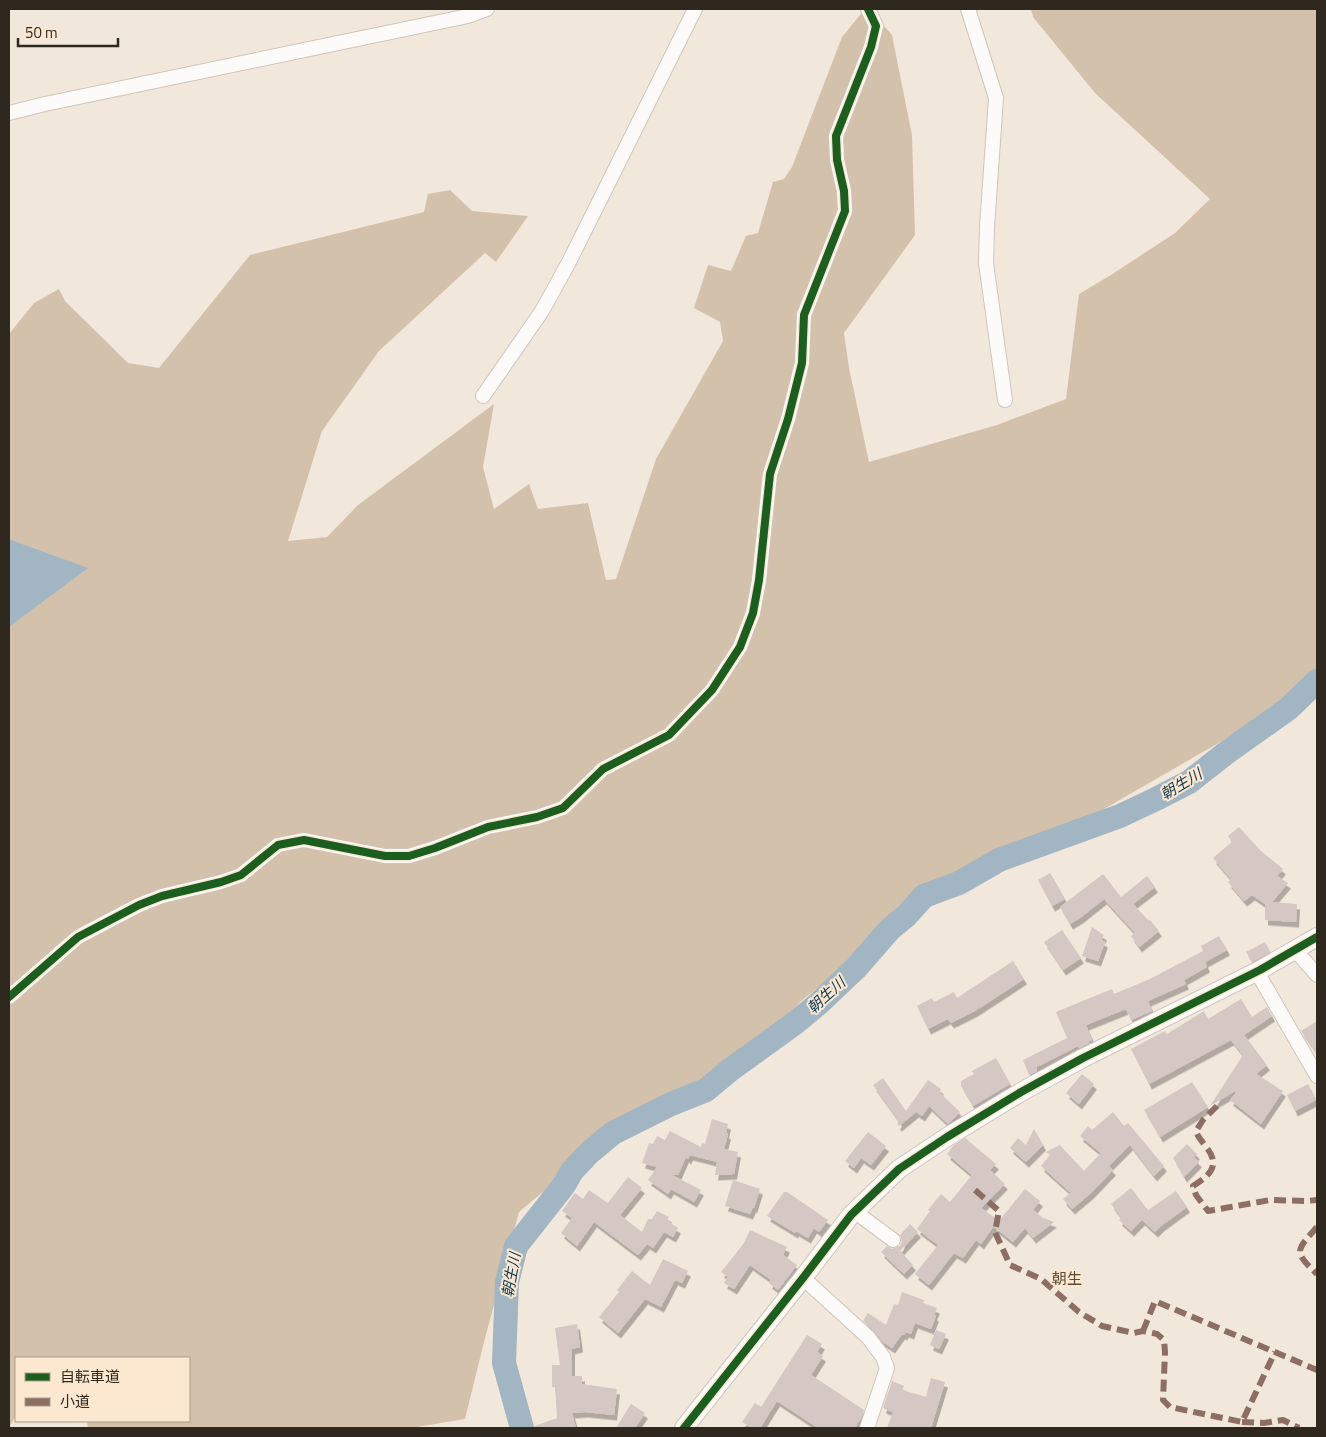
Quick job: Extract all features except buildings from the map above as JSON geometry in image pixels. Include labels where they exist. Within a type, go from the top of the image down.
[{"type":"street","points":[[9,113],[44,104],[468,16],[488,9]]},
{"type":"street","points":[[483,396],[542,311],[569,262],[695,9]]},
{"type":"street","points":[[9,997],[78,937],[140,904],[162,896],[221,882],[241,875],[278,845],[304,840],[385,856],[409,856],[488,827],[537,817],[563,808],[603,769],[669,735],[712,690],[740,648],[753,613],[759,580],[770,474],[788,419],[802,363],[804,315],[845,211],[844,191],[837,160],[836,136],[871,47],[876,26],[868,9]]},
{"type":"street","points":[[968,9],[996,98],[986,262],[1005,400]]},
{"type":"street","points":[[684,1428],[854,1211],[898,1169],[1021,1092],[1083,1058],[1257,972],[1296,951],[1317,937]]},
{"type":"street","points":[[1296,951],[1317,975]]},
{"type":"street","points":[[1257,972],[1317,1076]]},
{"type":"street","points":[[854,1211],[893,1240]]},
{"type":"street","points":[[803,1278],[868,1337],[883,1357],[887,1368],[868,1428]]},
{"type":"shaded area","points":[[865,9],[869,9],[892,35],[912,135],[915,235],[844,333],[849,368],[869,462],[997,425],[1066,399],[1079,294],[1175,233],[1210,199],[1095,93],[1033,17],[1031,9],[1317,9],[1317,679],[1222,741],[1045,843],[999,860],[906,916],[800,1002],[733,1075],[638,1112],[519,1212],[465,1419],[411,1428],[88,1428],[87,1422],[190,1422],[190,1357],[15,1357],[15,1417],[9,1428],[9,627],[87,568],[9,539],[9,334],[34,303],[59,289],[65,301],[128,363],[159,368],[250,255],[424,212],[428,194],[450,190],[472,211],[528,216],[496,262],[485,253],[379,351],[322,431],[288,541],[327,537],[358,505],[494,404],[483,467],[494,509],[529,484],[538,509],[588,503],[606,580],[616,579],[656,459],[723,341],[720,322],[694,308],[708,265],[731,271],[746,236],[758,233],[773,182],[784,179],[792,167],[842,37]]},
{"type":"water","points":[[9,539],[88,568],[9,627]]},
{"type":"waterway","name":"朝生川","points":[[522,1428],[504,1363],[507,1282],[516,1246],[564,1185],[572,1171],[589,1153],[613,1133],[671,1104],[706,1090],[730,1070],[795,1023],[856,968],[890,929],[906,916],[924,896],[959,883],[999,860],[1120,816],[1189,782],[1288,709],[1317,681]]},
{"type":"marked path","points":[[1217,1106],[1203,1120],[1196,1131],[1213,1160],[1213,1165],[1208,1174],[1193,1186],[1196,1195],[1208,1211],[1270,1200],[1317,1200]]},
{"type":"marked path","points":[[975,1190],[999,1211],[995,1232],[1010,1265],[1041,1279],[1079,1312],[1102,1326],[1134,1333],[1143,1331],[1157,1334],[1164,1340],[1163,1400],[1170,1407],[1242,1422],[1275,1352]]},
{"type":"marked path","points":[[1317,1227],[1301,1246],[1300,1251],[1304,1260],[1317,1274]]},
{"type":"marked path","points":[[1143,1331],[1155,1301],[1317,1370]]},
{"type":"marked path","points":[[1242,1422],[1264,1423],[1283,1420],[1299,1428]]},
{"type":"cycle path","points":[[9,997],[78,937],[139,905],[162,896],[221,882],[241,875],[278,845],[304,840],[385,856],[409,856],[488,827],[537,817],[563,808],[603,769],[669,735],[712,690],[740,647],[753,613],[759,580],[770,474],[788,419],[802,363],[804,315],[845,211],[844,191],[837,160],[836,136],[871,47],[876,26],[868,9]]},
{"type":"cycle path","points":[[684,1428],[851,1215],[899,1169],[1021,1092],[1083,1058],[1260,970],[1317,937]]},
{"type":"district","name":"朝生","points":[[1067,1278]]}]
